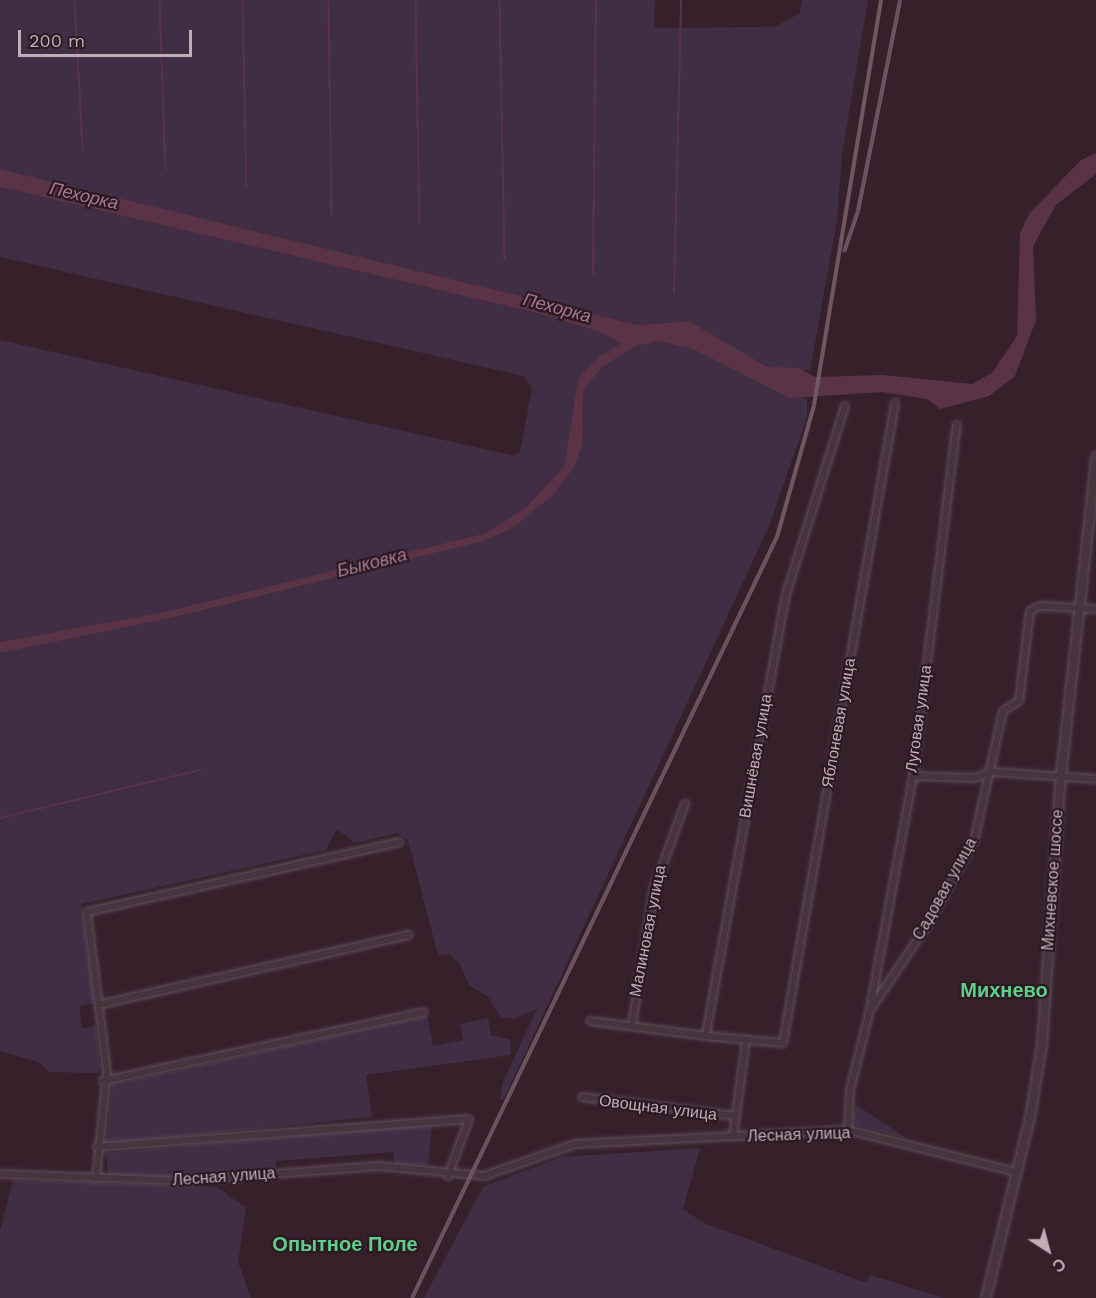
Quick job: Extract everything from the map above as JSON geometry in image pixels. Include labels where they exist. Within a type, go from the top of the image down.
[{"type":"street","name":"Яблоневая улица","points":[[746,1041],[783,1043],[895,403]]},
{"type":"street","name":"Вишнёвая улица","points":[[706,1036],[786,594],[845,406]]},
{"type":"street","name":"Луговая улица","points":[[870,1010],[913,776],[957,425]]},
{"type":"street","name":"Михневское шоссе","points":[[986,1298],[1017,1172],[1042,1045],[1060,776],[1096,457]]},
{"type":"street","name":"Садовая улица","points":[[848,1130],[850,1090],[870,1010],[928,924],[974,841],[993,772],[1003,711],[1016,705],[1020,695],[1030,610],[1040,606],[1080,608]]},
{"type":"street","points":[[1080,608],[1096,609]]},
{"type":"street","points":[[913,776],[974,778],[993,772],[1096,779]]},
{"type":"street","name":"Малиновая улица","points":[[632,1025],[654,888],[685,804]]},
{"type":"street","points":[[96,1179],[97,1148],[106,1107],[102,1004],[87,912],[399,842]]},
{"type":"street","points":[[102,1004],[409,935]]},
{"type":"street","points":[[104,1081],[424,1012]]},
{"type":"street","points":[[590,1021],[746,1041],[733,1137]]},
{"type":"street","name":"Овощная улица","points":[[582,1097],[735,1116]]},
{"type":"street","points":[[97,1148],[469,1119],[448,1176]]},
{"type":"street","name":"Лесная улица","points":[[0,1174],[181,1181],[379,1166],[448,1176],[484,1176],[575,1144],[848,1130],[1017,1172]]},
{"type":"shaded area","points":[[0,0],[655,0],[654,28],[775,27],[800,13],[802,0],[868,0],[842,154],[837,220],[810,371],[768,367],[689,321],[639,325],[0,169]]},
{"type":"shaded area","points":[[0,187],[537,313],[600,332],[630,348],[657,341],[693,349],[784,396],[807,398],[807,417],[769,526],[504,1099],[500,1100],[503,1082],[537,1009],[514,1019],[501,1017],[488,997],[469,985],[459,963],[450,955],[438,955],[408,840],[397,833],[355,843],[337,829],[326,850],[81,904],[95,1003],[79,1006],[82,1028],[96,1026],[100,1068],[97,1073],[49,1072],[41,1063],[0,1051],[0,653],[171,618],[480,542],[511,529],[559,473],[524,509],[486,533],[164,612],[0,642],[0,340],[514,456],[520,452],[532,388],[524,376],[0,257]],"holes":[[[612,354],[583,391],[582,445],[564,466],[578,379]]]},
{"type":"shaded area","points":[[427,1016],[433,1046],[463,1040],[460,1024],[488,1018],[491,1035],[511,1040],[510,1055],[366,1075],[372,1117],[106,1144],[112,1085]]},
{"type":"shaded area","points":[[856,1105],[908,1139],[852,1124]]},
{"type":"shaded area","points":[[432,1123],[428,1165],[395,1164],[393,1152],[276,1161],[276,1168],[183,1177],[108,1175],[106,1153]]},
{"type":"shaded area","points":[[700,1148],[683,1209],[704,1223],[866,1283],[870,1275],[944,1298],[424,1298],[483,1187],[561,1157]]},
{"type":"shaded area","points":[[13,1180],[217,1187],[246,1208],[238,1262],[251,1298],[0,1298],[0,1231]]},
{"type":"water","name":"Пехорка","points":[[1096,153],[1096,174],[1056,205],[1033,246],[1036,320],[1015,376],[989,396],[940,409],[928,399],[882,392],[789,398],[693,349],[657,341],[630,348],[600,332],[537,313],[0,187],[0,169],[639,325],[689,321],[768,367],[798,368],[815,377],[882,375],[972,384],[992,373],[1017,336],[1020,233],[1029,214],[1081,160]]},
{"type":"water","points":[[613,353],[583,391],[582,445],[574,467],[552,496],[511,529],[480,542],[171,618],[0,653],[0,642],[164,612],[486,533],[524,509],[564,467],[578,379],[594,361]]},
{"type":"waterway","points":[[75,0],[83,150]]},
{"type":"waterway","points":[[160,0],[166,170]]},
{"type":"waterway","points":[[243,0],[247,189]]},
{"type":"waterway","points":[[329,0],[332,214]]},
{"type":"waterway","points":[[416,0],[420,222]]},
{"type":"waterway","points":[[500,0],[505,259]]},
{"type":"waterway","points":[[593,274],[596,0]]},
{"type":"waterway","points":[[674,293],[681,0]]},
{"type":"waterway","name":"Быковка","points":[[602,361],[637,339]]},
{"type":"waterway","points":[[0,818],[200,770]]},
{"type":"railway","points":[[412,1298],[777,537],[814,405],[881,0]]},
{"type":"railway","points":[[844,252],[858,211],[900,0]]},
{"type":"district","name":"Михнево","points":[[1004,990]]},
{"type":"district","name":"Опытное Поле","points":[[345,1244]]}]
